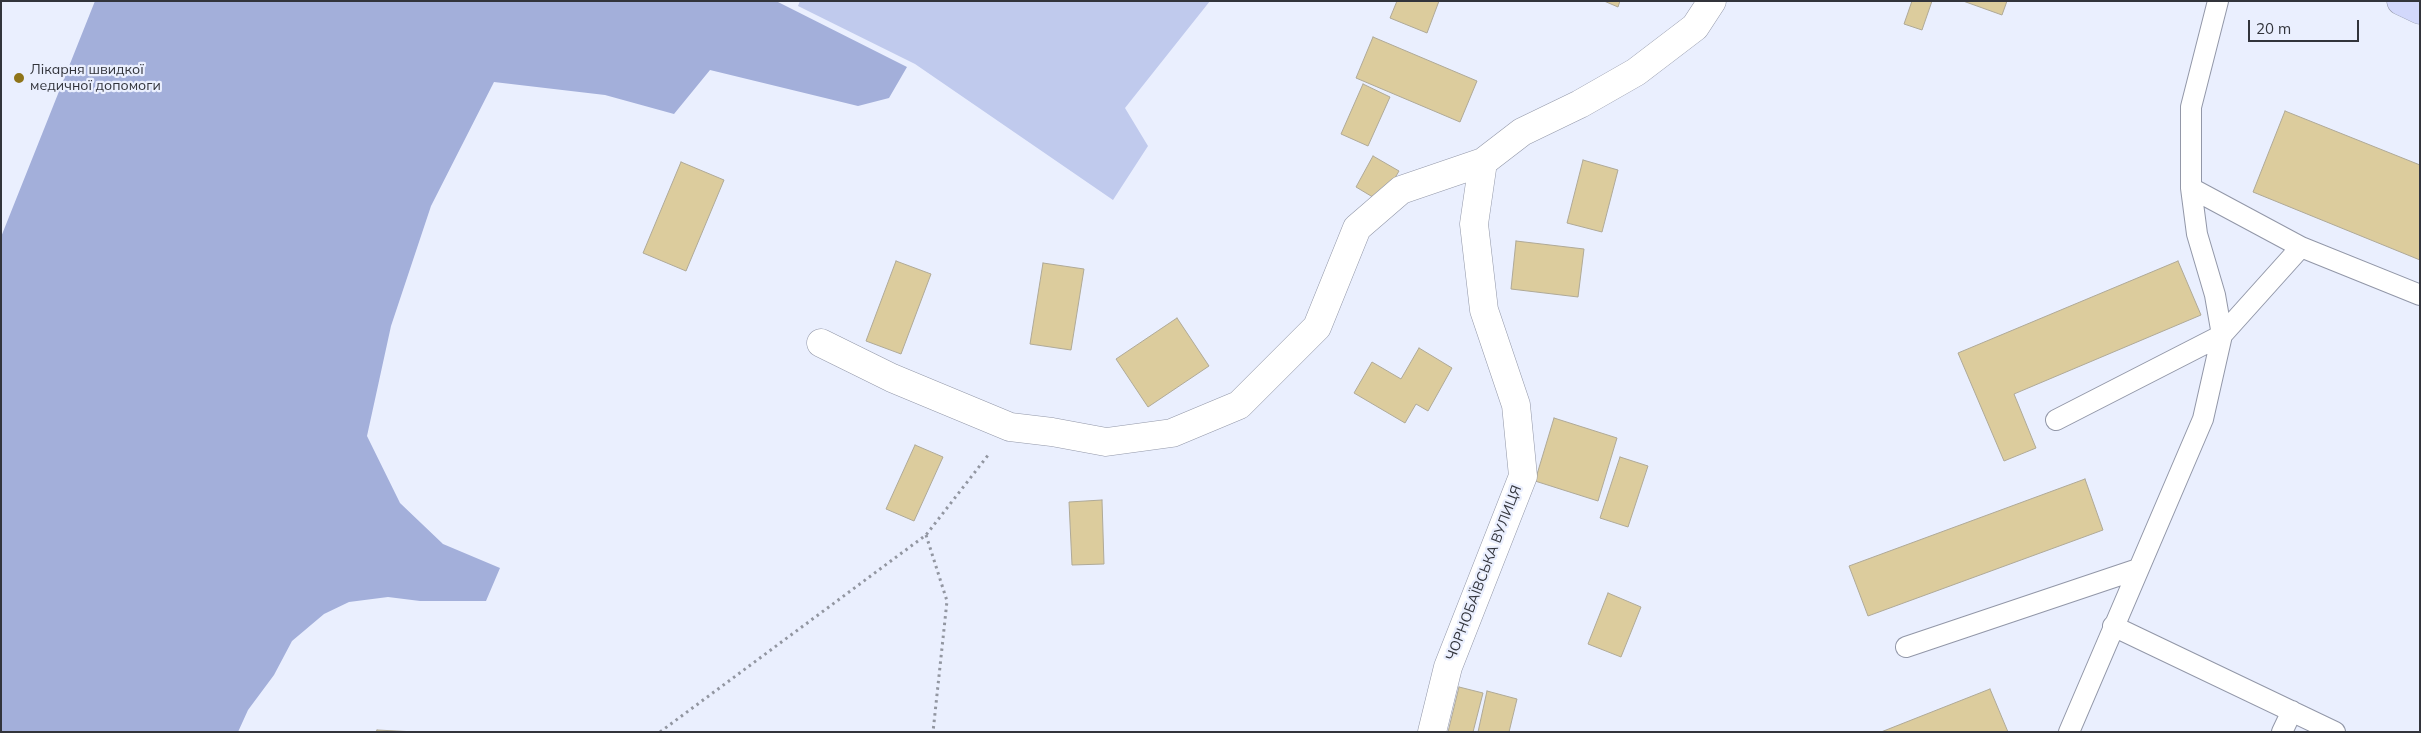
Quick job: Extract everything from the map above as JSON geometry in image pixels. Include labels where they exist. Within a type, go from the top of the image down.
[{"type":"main road","points":[[2402,1],[2420,10]]},
{"type":"street","points":[[821,343],[892,378],[1010,427],[1052,432],[1106,442],[1172,433],[1239,405],[1317,327],[1357,228],[1401,190],[1484,162],[1522,132],[1580,104],[1636,72],[1695,27],[1712,1]]},
{"type":"street","name":"ЧОРНОБАЇВСЬКА ВУЛИЦЯ","points":[[1432,732],[1448,667],[1522,476],[1516,406],[1484,310],[1474,224],[1484,162]]},
{"type":"lane","points":[[2068,732],[2203,419],[2222,335],[2215,295],[2197,234],[2191,188],[2191,107],[2218,1]]},
{"type":"lane","points":[[2191,188],[2302,247],[2420,295]]},
{"type":"lane","points":[[2056,420],[2222,335],[2302,247]]},
{"type":"lane","points":[[1906,647],[2138,569]]},
{"type":"lane","points":[[2113,626],[2336,732]]},
{"type":"lane","points":[[2282,732],[2292,711]]},
{"type":"path","points":[[660,732],[926,536],[1010,427]]},
{"type":"path","points":[[926,536],[947,601],[933,732]]},
{"type":"shaded area","points":[[95,1],[776,1],[907,67],[889,98],[858,106],[710,70],[674,114],[605,95],[494,82],[431,206],[391,326],[367,436],[400,503],[443,544],[500,568],[486,601],[420,601],[388,597],[349,602],[324,614],[292,641],[274,675],[248,710],[238,732],[1,732],[1,237]]},
{"type":"shaded area","points":[[800,1],[1210,1],[1125,108],[1148,146],[1113,200],[915,64],[798,6]]},
{"type":"building","points":[[1397,1],[1439,1],[1427,33],[1390,18]]},
{"type":"building","points":[[1604,1],[1620,1],[1618,7]]},
{"type":"building","points":[[1912,1],[1932,1],[1922,30],[1904,24]]},
{"type":"building","points":[[1963,1],[2007,1],[2002,15]]},
{"type":"building","points":[[1373,37],[1477,81],[1460,122],[1356,78]]},
{"type":"building","points":[[1363,84],[1390,97],[1368,146],[1341,134]]},
{"type":"building","points":[[2285,111],[2420,165],[2420,260],[2253,192]]},
{"type":"building","points":[[1373,156],[1399,171],[1381,202],[1356,187]]},
{"type":"building","points":[[1583,160],[1618,170],[1602,232],[1567,223]]},
{"type":"building","points":[[681,162],[724,180],[686,271],[643,253]]},
{"type":"building","points":[[1516,241],[1584,249],[1578,297],[1511,289]]},
{"type":"building","points":[[896,261],[931,274],[901,354],[866,341]]},
{"type":"building","points":[[2178,261],[2201,315],[2014,394],[2036,448],[2004,461],[1958,353]]},
{"type":"building","points":[[1043,263],[1084,269],[1071,350],[1030,344]]},
{"type":"building","points":[[1177,318],[1209,366],[1148,407],[1116,359]]},
{"type":"building","points":[[1419,348],[1452,368],[1428,411],[1416,404],[1405,423],[1354,393],[1372,362],[1401,379]]},
{"type":"building","points":[[1554,418],[1617,438],[1598,501],[1535,481]]},
{"type":"building","points":[[915,445],[943,457],[914,521],[886,509]]},
{"type":"building","points":[[1620,457],[1648,466],[1628,527],[1600,518]]},
{"type":"building","points":[[2085,479],[2103,530],[1868,616],[1849,566]]},
{"type":"building","points":[[1102,500],[1104,564],[1072,565],[1069,502]]},
{"type":"building","points":[[1608,593],[1641,607],[1621,657],[1588,644]]},
{"type":"building","points":[[1459,687],[1483,693],[1473,732],[1448,732]]},
{"type":"building","points":[[1990,689],[2008,732],[1881,732]]},
{"type":"building","points":[[1487,691],[1517,699],[1509,732],[1478,732]]},
{"type":"building","points":[[377,730],[416,732],[376,732]]},
{"type":"place","name":"Лікарня швидкої медичної допомоги","points":[[19,78]]}]
